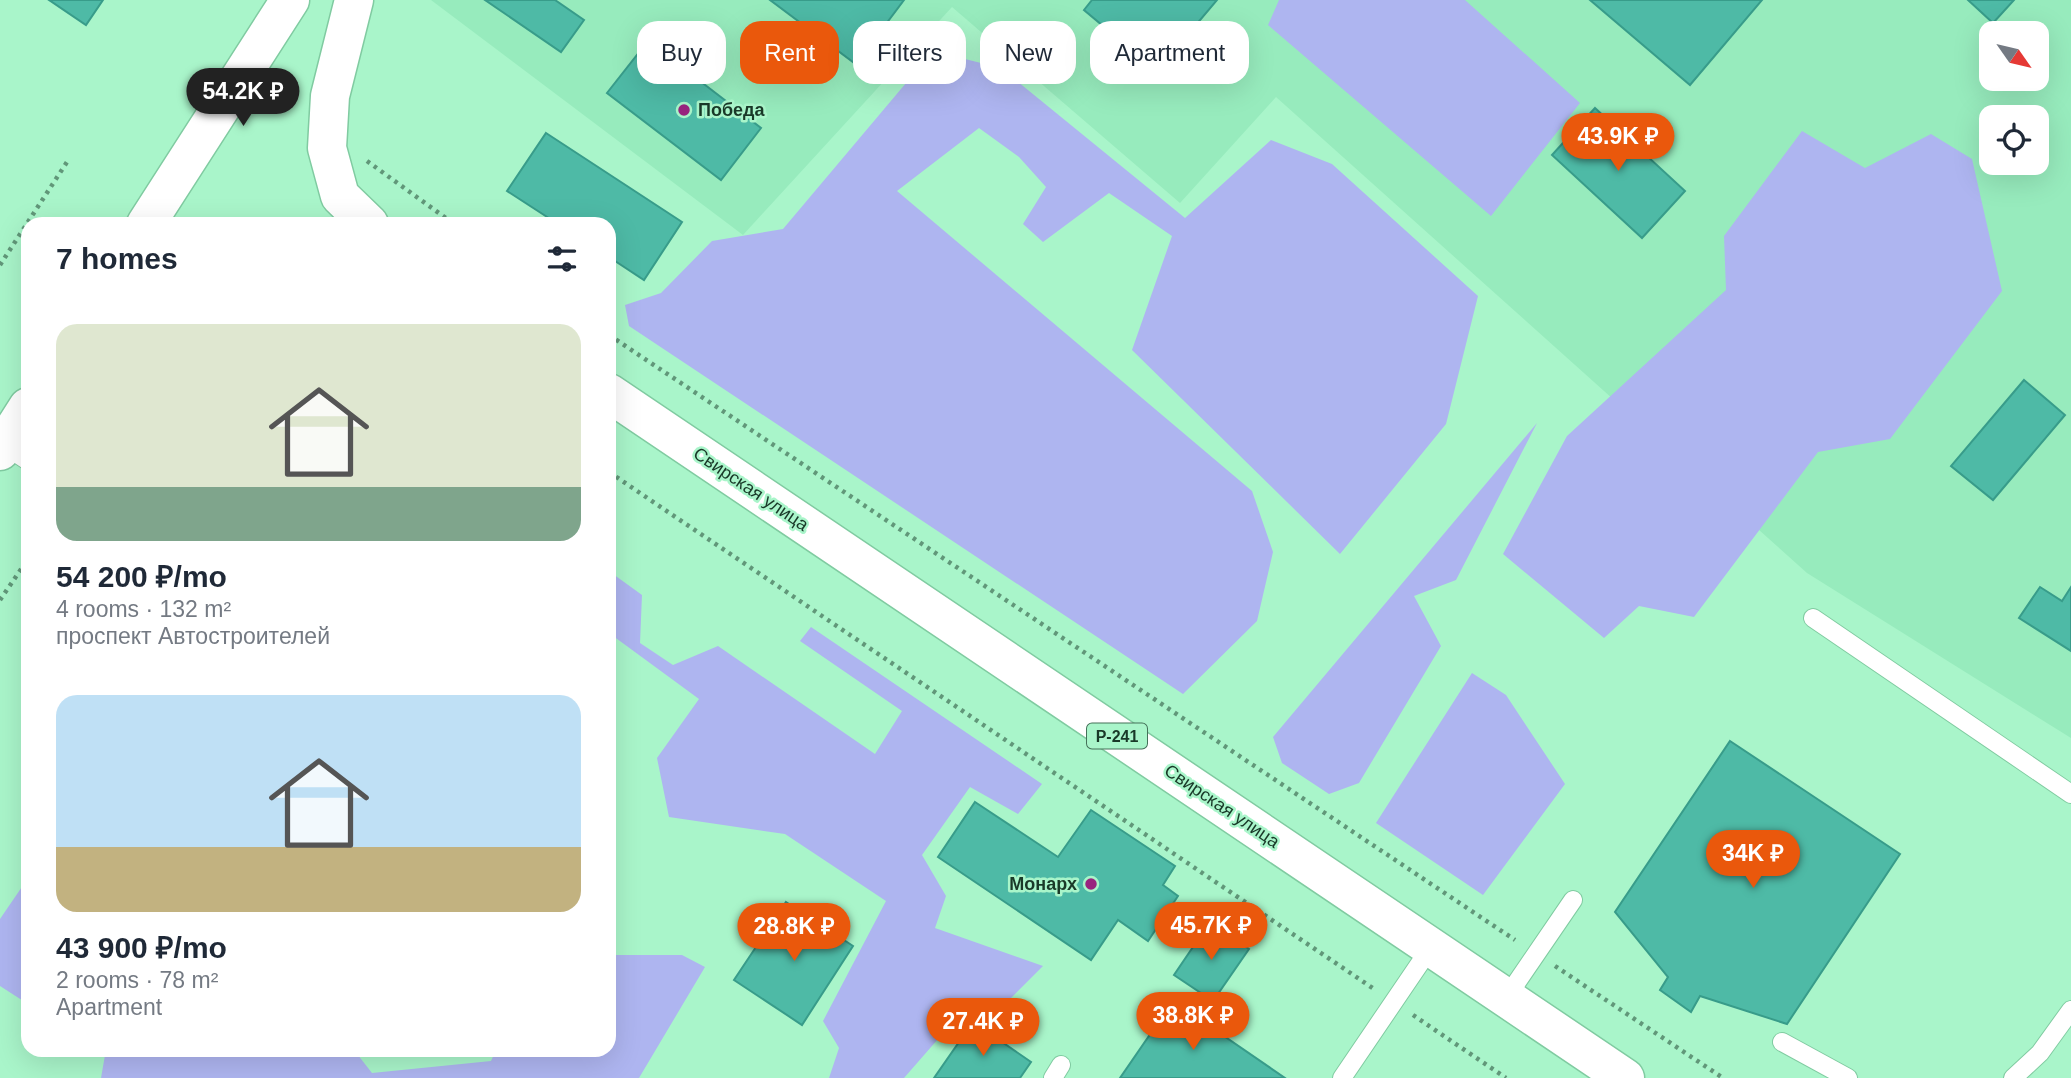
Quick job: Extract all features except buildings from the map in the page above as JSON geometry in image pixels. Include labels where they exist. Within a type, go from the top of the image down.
[{"type":"main road","points":[[150,217],[290,0]]},
{"type":"main road","points":[[354,0],[330,96],[327,148],[340,196],[362,217]]},
{"type":"main road","name":"Свирская улица","points":[[616,399],[1625,1078]]},
{"type":"main road","points":[[11,452],[21,426]]},
{"type":"lane","points":[[1813,618],[2071,794]]},
{"type":"lane","points":[[1506,998],[1573,900]]},
{"type":"lane","points":[[1342,1078],[1431,947]]},
{"type":"lane","points":[[2013,1078],[2039,1053],[2071,1010]]},
{"type":"lane","points":[[1782,1042],[1848,1078]]},
{"type":"path","points":[[327,133],[444,217]]},
{"type":"path","points":[[31,217],[67,162]]},
{"type":"path","points":[[0,265],[21,233]]},
{"type":"path","points":[[616,340],[1723,1078]]},
{"type":"path","points":[[616,477],[1506,1078]]},
{"type":"path","points":[[0,600],[21,569]]},
{"type":"shaded area","points":[[431,0],[2071,0],[2071,738],[1807,573],[1276,97],[1180,203],[1042,84],[1076,84],[1076,21],[980,21],[980,31],[952,7],[939,21],[853,21],[853,84],[881,84],[743,235]]},
{"type":"shaded area","points":[[1279,0],[1465,0],[1580,103],[1491,216],[1268,25]]},
{"type":"shaded area","points":[[966,59],[980,63],[980,84],[1021,84],[1185,218],[1271,140],[1332,164],[1478,296],[1446,424],[1340,554],[1132,350],[1172,236],[1109,193],[1043,242],[1023,224],[1046,187],[1019,157],[979,128],[897,191],[1252,491],[1273,552],[1257,621],[1183,694],[629,326],[625,305],[661,293],[712,241],[783,229],[905,84],[966,84]]},
{"type":"shaded area","points":[[1802,131],[1865,168],[1931,134],[1972,159],[2002,291],[1890,439],[1818,452],[1694,617],[1639,606],[1604,638],[1503,554],[1567,436],[1726,290],[1724,236]]},
{"type":"shaded area","points":[[1537,423],[1456,580],[1414,596],[1441,646],[1359,783],[1329,794],[1282,763],[1273,737]]},
{"type":"shaded area","points":[[616,576],[642,595],[640,643],[673,665],[718,646],[875,754],[902,711],[800,641],[811,627],[1042,784],[1018,814],[970,787],[922,855],[946,896],[935,928],[1043,966],[1000,1009],[966,1007],[904,1078],[829,1078],[839,1048],[823,1021],[886,901],[785,834],[669,817],[657,758],[699,699],[616,638]]},
{"type":"shaded area","points":[[1472,673],[1506,695],[1565,784],[1483,895],[1376,823]]},
{"type":"shaded area","points":[[21,888],[21,1000],[0,986],[0,919]]},
{"type":"shaded area","points":[[616,955],[682,955],[705,967],[639,1078],[101,1078],[105,1057],[359,1057],[372,1073],[491,1061],[493,1057],[616,1057]]},
{"type":"place","name":"Победа","points":[[684,110]]},
{"type":"place","name":"Монарх","points":[[1091,884]]}]
